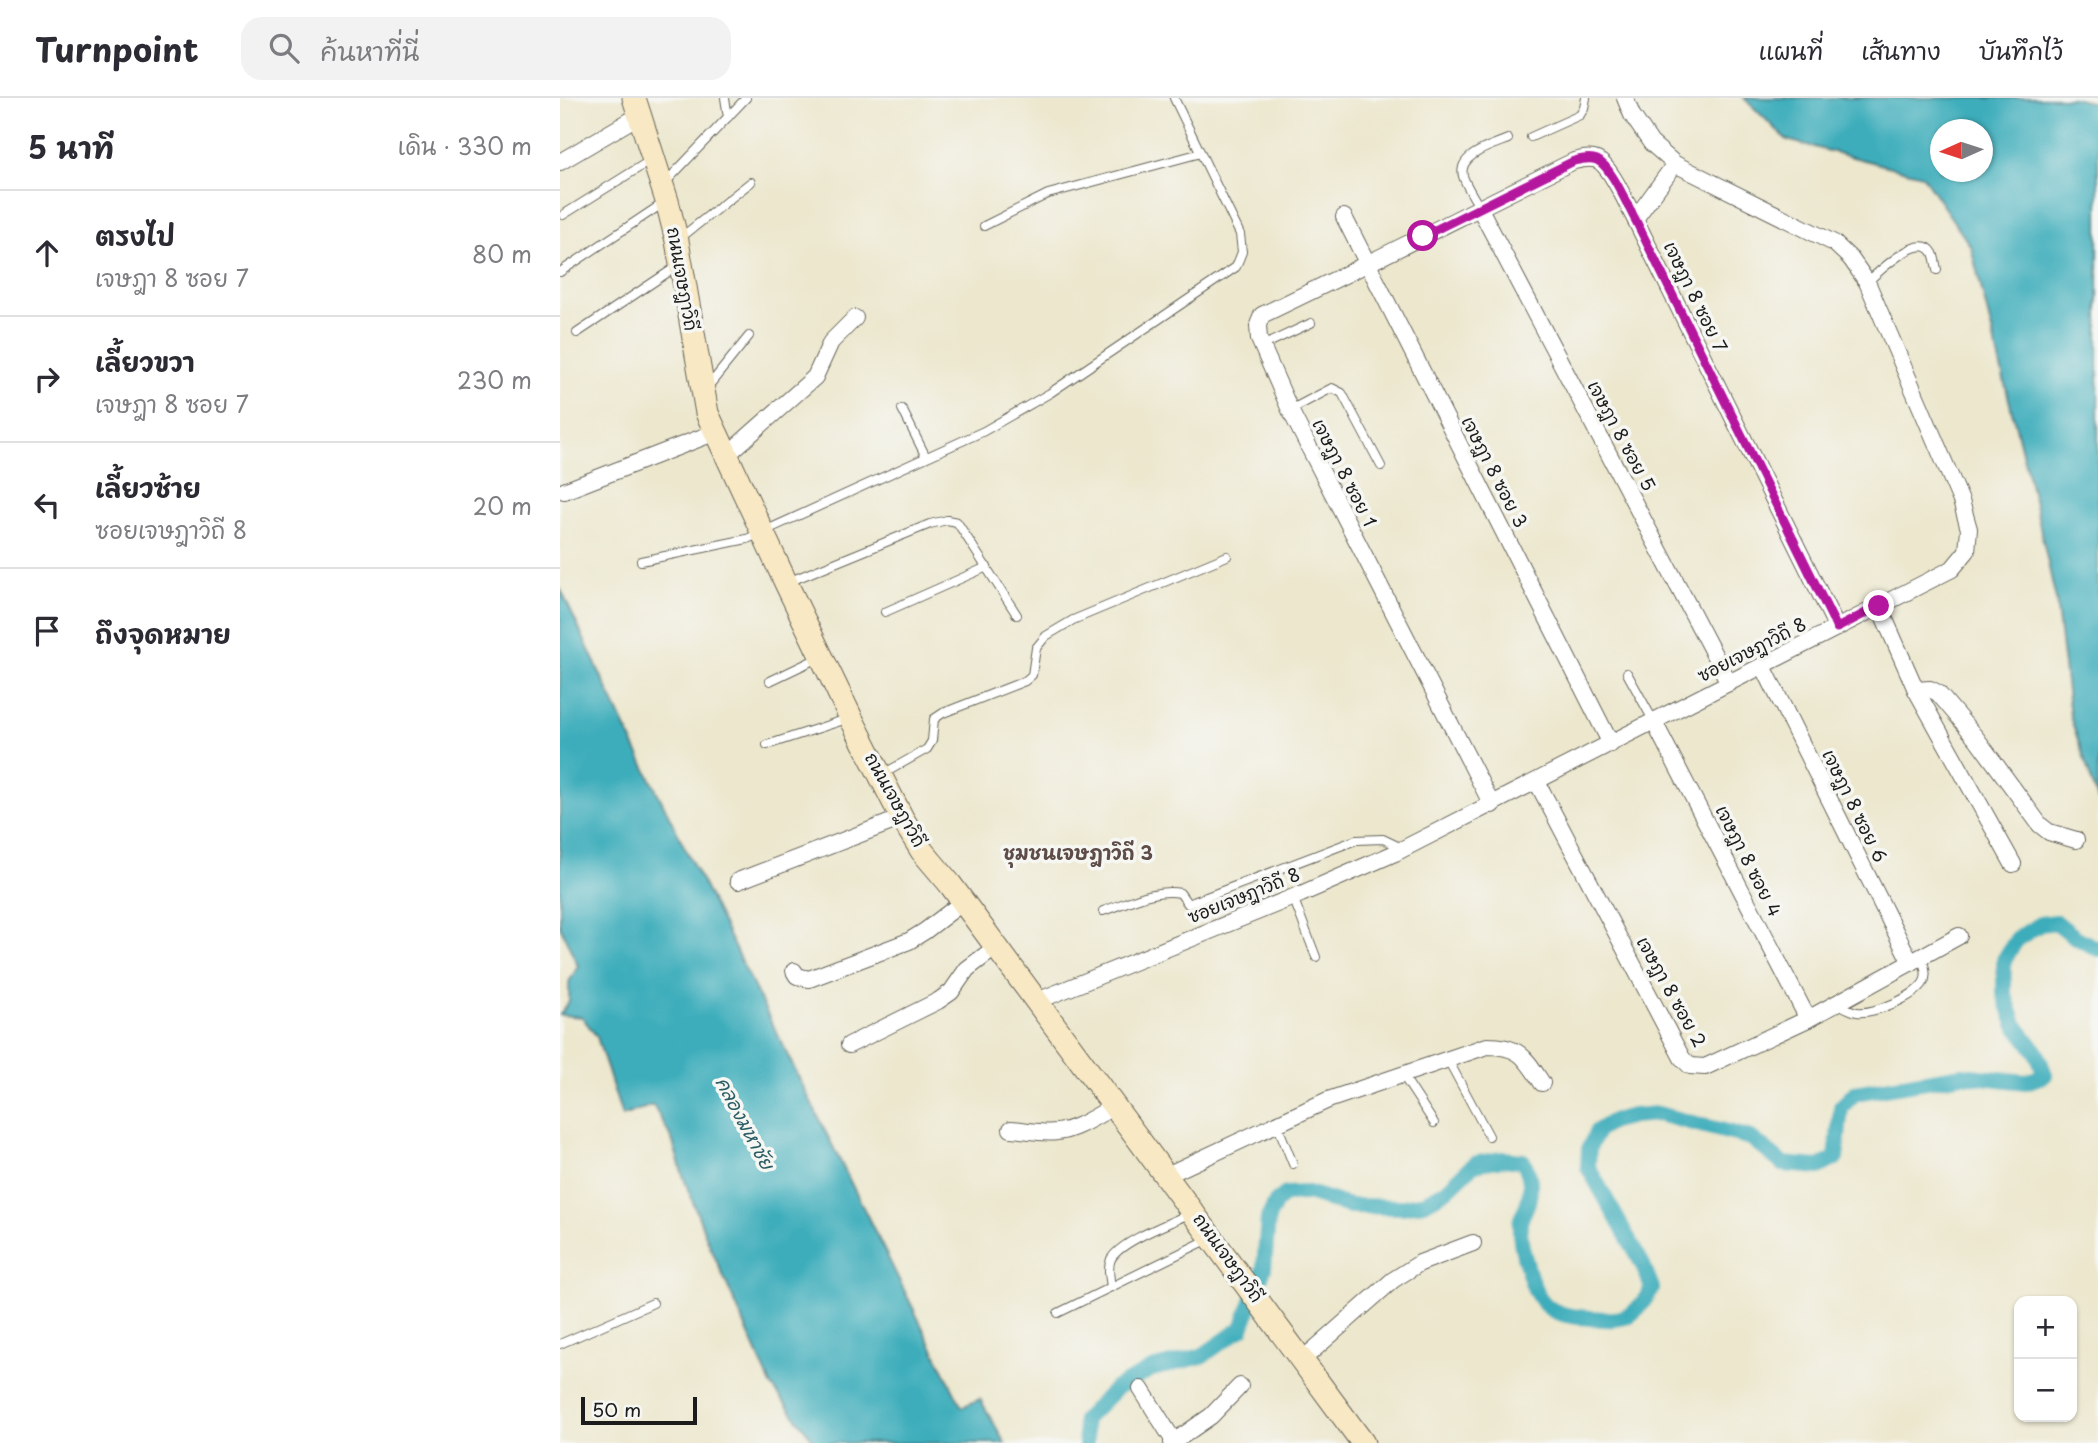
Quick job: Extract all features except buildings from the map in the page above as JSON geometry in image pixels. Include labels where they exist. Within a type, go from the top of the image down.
[{"type":"street","name":"ซอยเจษฎาวิถี 8","points":[[1037,1001],[1404,849],[1952,569],[1967,551],[1969,529],[1961,500],[1867,282],[1851,259],[1834,243],[1675,164],[1651,143],[1625,98]]},
{"type":"street","points":[[560,162],[637,107]]},
{"type":"street","name":"ถนนเจษฎาวิถี","points":[[637,107],[677,241],[707,413],[850,718],[902,818],[922,851],[1167,1175],[1363,1443]]},
{"type":"street","name":"เจษฎา 8 ซอย 7","points":[[1423,236],[1574,161],[1588,158],[1600,161],[1609,171],[1635,219],[1837,628]]},
{"type":"street","points":[[1635,219],[1675,164]]},
{"type":"street","name":"เจษฎา 8 ซอย 5","points":[[1479,207],[1729,684]]},
{"type":"street","name":"เจษฎา 8 ซอย 3","points":[[1344,217],[1611,744]]},
{"type":"street","name":"เจษฎา 8 ซอย 1","points":[[1423,236],[1262,315],[1258,325],[1259,339],[1290,410],[1492,805]]},
{"type":"street","points":[[727,455],[815,377],[831,342],[855,318]]},
{"type":"street","points":[[564,491],[716,432]]},
{"type":"street","points":[[1879,606],[1916,690],[2013,864]]},
{"type":"street","name":"เจษฎา 8 ซอย 6","points":[[1763,666],[1916,960]]},
{"type":"street","points":[[1916,690],[1930,689],[1938,693],[1977,740],[2039,825],[2049,832],[2076,840]]},
{"type":"street","name":"เจษฎา 8 ซอย 4","points":[[1654,722],[1808,1018]]},
{"type":"street","points":[[1952,755],[1977,740]]},
{"type":"street","name":"เจษฎา 8 ซอย 2","points":[[1537,782],[1682,1058],[1690,1066],[1705,1067],[1808,1018],[1959,936]]},
{"type":"street","points":[[738,881],[902,818]]},
{"type":"street","points":[[793,971],[802,979],[809,979],[909,940],[963,902]]},
{"type":"street","points":[[849,1045],[938,1001],[951,992],[967,969],[996,947]]},
{"type":"street","points":[[1167,1175],[1328,1100],[1487,1046],[1515,1049],[1525,1058],[1542,1083]]},
{"type":"street","points":[[1011,1129],[1058,1132],[1068,1130],[1115,1106]]},
{"type":"street","points":[[1302,1360],[1393,1280],[1420,1263],[1473,1243]]},
{"type":"street","points":[[1141,1389],[1173,1443],[1211,1416],[1240,1386]]},
{"type":"lane","points":[[725,98],[728,117]]},
{"type":"lane","points":[[560,272],[664,194],[746,98]]},
{"type":"lane","points":[[641,561],[732,542],[762,532],[984,431],[1051,393],[1236,267],[1242,252],[1240,234],[1174,98]]},
{"type":"lane","points":[[1531,137],[1580,115],[1586,98]]},
{"type":"lane","points":[[1479,207],[1462,173],[1464,163],[1469,157],[1508,139]]},
{"type":"lane","points":[[984,226],[1048,194],[1201,153]]},
{"type":"lane","points":[[563,215],[653,159]]},
{"type":"lane","points":[[677,241],[751,182]]},
{"type":"lane","points":[[1867,282],[1916,246],[1923,245],[1933,253],[1937,270]]},
{"type":"lane","points":[[577,333],[682,264]]},
{"type":"lane","points":[[1262,346],[1311,323]]},
{"type":"lane","points":[[702,393],[749,336]]},
{"type":"lane","points":[[1290,410],[1332,388],[1342,393],[1381,466]]},
{"type":"lane","points":[[902,409],[926,457]]},
{"type":"lane","points":[[786,583],[930,524],[947,520],[957,522],[1017,615]]},
{"type":"lane","points":[[880,776],[927,749],[932,741],[934,719],[943,713],[1025,681],[1031,675],[1036,648],[1046,636],[1073,620],[1227,556]]},
{"type":"lane","points":[[885,612],[987,567]]},
{"type":"lane","points":[[770,681],[821,657]]},
{"type":"lane","points":[[1627,673],[1654,722]]},
{"type":"lane","points":[[767,746],[850,718]]},
{"type":"lane","points":[[1103,911],[1155,893],[1170,891],[1180,893],[1188,904],[1356,840],[1383,839],[1404,849]]},
{"type":"lane","points":[[1293,897],[1316,957]]},
{"type":"lane","points":[[1836,1003],[1857,1012],[1871,1012],[1889,1005],[1922,987],[1926,968],[1916,960]]},
{"type":"lane","points":[[1447,1058],[1489,1136]]},
{"type":"lane","points":[[1402,1074],[1434,1123]]},
{"type":"lane","points":[[1277,1124],[1293,1164]]},
{"type":"lane","points":[[1111,1287],[1108,1269],[1111,1259],[1123,1246],[1194,1212]]},
{"type":"lane","points":[[1058,1313],[1212,1237]]},
{"type":"lane","points":[[560,1344],[653,1303]]},
{"type":"water","points":[[1744,98],[2073,98],[2098,104],[2098,800],[2070,716],[2056,600],[1971,247],[1922,175],[1787,140]]},
{"type":"water","name":"คลองมหาชัย","points":[[560,588],[628,733],[962,1407],[980,1399],[1005,1443],[816,1443],[771,1385],[707,1239],[672,1139],[653,1105],[622,1116],[597,1037],[582,1017],[560,1015],[569,1001],[569,982],[578,966],[560,926]]},
{"type":"waterway","points":[[1086,1443],[1084,1420],[1116,1388],[1152,1369],[1202,1356],[1242,1328],[1264,1268],[1268,1218],[1276,1202],[1286,1194],[1308,1193],[1349,1206],[1403,1207],[1424,1203],[1447,1190],[1474,1164],[1502,1159],[1523,1161],[1529,1176],[1530,1191],[1520,1223],[1521,1239],[1532,1283],[1538,1295],[1545,1304],[1563,1314],[1575,1317],[1622,1318],[1634,1312],[1652,1288],[1643,1265],[1588,1167],[1589,1148],[1597,1131],[1613,1121],[1658,1114],[1751,1138],[1783,1164],[1819,1167],[1836,1158],[1841,1107],[1855,1093],[1962,1075],[2026,1082],[2045,1075],[2037,1053],[2015,1024],[2004,993],[2004,960],[2017,939],[2040,924],[2056,922],[2075,937],[2098,949]]},
{"type":"district","name":"ชุมชนเจษฎาวิถี 3","points":[[1078,853]]},
{"type":"route","points":[[1423,236],[1574,161],[1588,158],[1600,161],[1609,171],[1635,219],[1837,628],[1879,606]]}]
